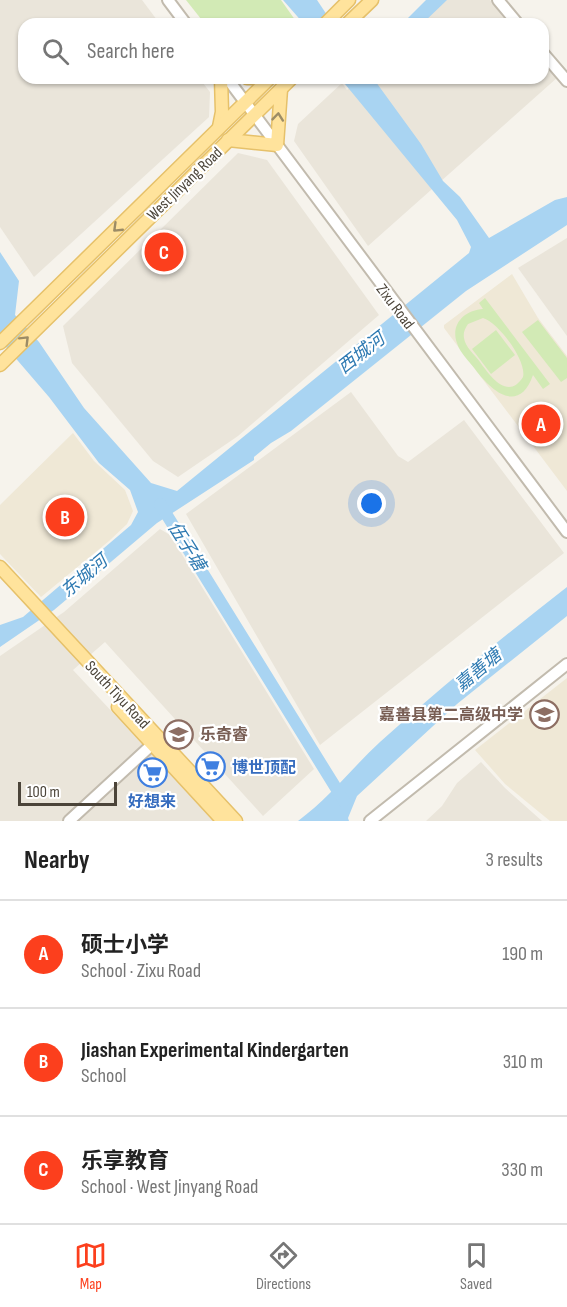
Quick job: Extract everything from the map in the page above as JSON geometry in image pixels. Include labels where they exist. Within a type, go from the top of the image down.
[{"type":"main road","points":[[330,18],[349,0]]},
{"type":"main road","points":[[353,18],[372,0]]},
{"type":"main road","points":[[219,128],[222,112],[220,84]]},
{"type":"main road","name":"West Jinyang Road","points":[[0,343],[264,84]]},
{"type":"main road","name":"West Jinyang Road","points":[[0,365],[286,84]]},
{"type":"main road","points":[[228,140],[277,145],[281,89]]},
{"type":"main road","name":"South Tiyu Road","points":[[0,567],[18,591],[156,741],[223,821]]},
{"type":"main road","name":"South Tiyu Road","points":[[0,576],[18,591]]},
{"type":"main road","name":"South Tiyu Road","points":[[156,741],[236,821]]},
{"type":"street","points":[[168,0],[182,18]]},
{"type":"street","points":[[498,0],[513,18]]},
{"type":"street","points":[[549,60],[567,81]]},
{"type":"street","name":"Zixu Road","points":[[232,84],[567,532]]},
{"type":"street","points":[[370,821],[567,664]]},
{"type":"street","points":[[69,821],[156,741]]},
{"type":"shaded area","points":[[0,0],[142,0],[156,18],[18,18],[18,84],[204,84],[210,92],[209,117],[34,277],[0,227]]},
{"type":"shaded area","points":[[444,0],[490,0],[506,18],[424,18]]},
{"type":"shaded area","points":[[549,67],[558,77],[368,246],[294,141],[298,124],[341,84],[347,90],[354,84],[549,84]]},
{"type":"shaded area","points":[[238,153],[267,160],[379,315],[238,436],[178,477],[153,461],[72,363],[63,326]]},
{"type":"shaded area","points":[[567,238],[567,336],[518,268]]},
{"type":"shaded area","points":[[512,274],[538,318],[567,356],[567,491],[444,328],[444,325]]},
{"type":"shaded area","points":[[351,392],[398,456],[408,462],[464,420],[564,553],[320,745],[186,514]]},
{"type":"shaded area","points":[[73,433],[94,461],[125,490],[133,511],[127,524],[109,541],[41,597],[0,554],[0,505]]},
{"type":"shaded area","points":[[160,529],[170,535],[314,769],[263,816],[105,642],[73,670],[214,821],[0,821],[0,656],[64,612]]},
{"type":"shaded area","name":"嘉善县第二高级中学","points":[[567,678],[567,821],[550,821],[505,784],[475,750]]},
{"type":"shaded area","points":[[481,762],[505,788],[542,821],[426,821],[442,806],[457,783]]},
{"type":"green space","points":[[186,0],[281,0],[294,18],[200,18]]},
{"type":"green space","points":[[485,298],[550,384],[543,389],[533,375],[527,387],[520,394],[513,396],[505,395],[489,385],[460,350],[455,336],[457,324],[465,315],[483,309],[479,303]],"holes":[[[483,318],[503,334],[521,362],[523,377],[511,387],[500,384],[494,379],[470,351],[465,341],[464,332],[468,324]]]},
{"type":"green space","points":[[538,320],[567,358],[567,378],[561,382],[522,332]]},
{"type":"green space","points":[[496,330],[515,355],[491,374],[472,349]]},
{"type":"water","points":[[283,0],[317,0],[329,18],[299,18]]},
{"type":"water","points":[[426,0],[447,0],[428,18],[408,18]]},
{"type":"water","points":[[345,84],[377,84],[421,144],[443,181],[460,197],[489,238],[555,200],[567,197],[567,225],[466,291],[291,431],[271,443],[254,457],[254,460],[157,523],[54,610],[0,647],[0,625],[23,617],[131,525],[138,512],[130,490],[99,463],[49,397],[0,340],[0,252],[19,281],[15,315],[39,342],[84,408],[151,483],[177,491],[469,253],[471,247],[457,220]]},
{"type":"water","name":"嘉善塘","points":[[567,587],[567,616],[457,704],[357,796],[348,818],[349,821],[298,821],[320,803],[403,722]]},
{"type":"waterway","name":"伍子塘","points":[[160,504],[344,801]]},
{"type":"place","name":"乐享教育","points":[[164,252]]},
{"type":"place","name":"硕士小学","points":[[541,424]]},
{"type":"place","name":"Jiashan Experimental Kindergarten","points":[[65,517]]},
{"type":"place","name":"嘉善县第二高级中学","points":[[544,714]]},
{"type":"place","name":"乐奇睿","points":[[179,734]]},
{"type":"place","name":"博世顶配","points":[[211,767]]},
{"type":"place","name":"好想来","points":[[152,773]]},
{"type":"water label","name":"西城河","points":[[361,353]]},
{"type":"water label","name":"东城河","points":[[84,576]]}]
